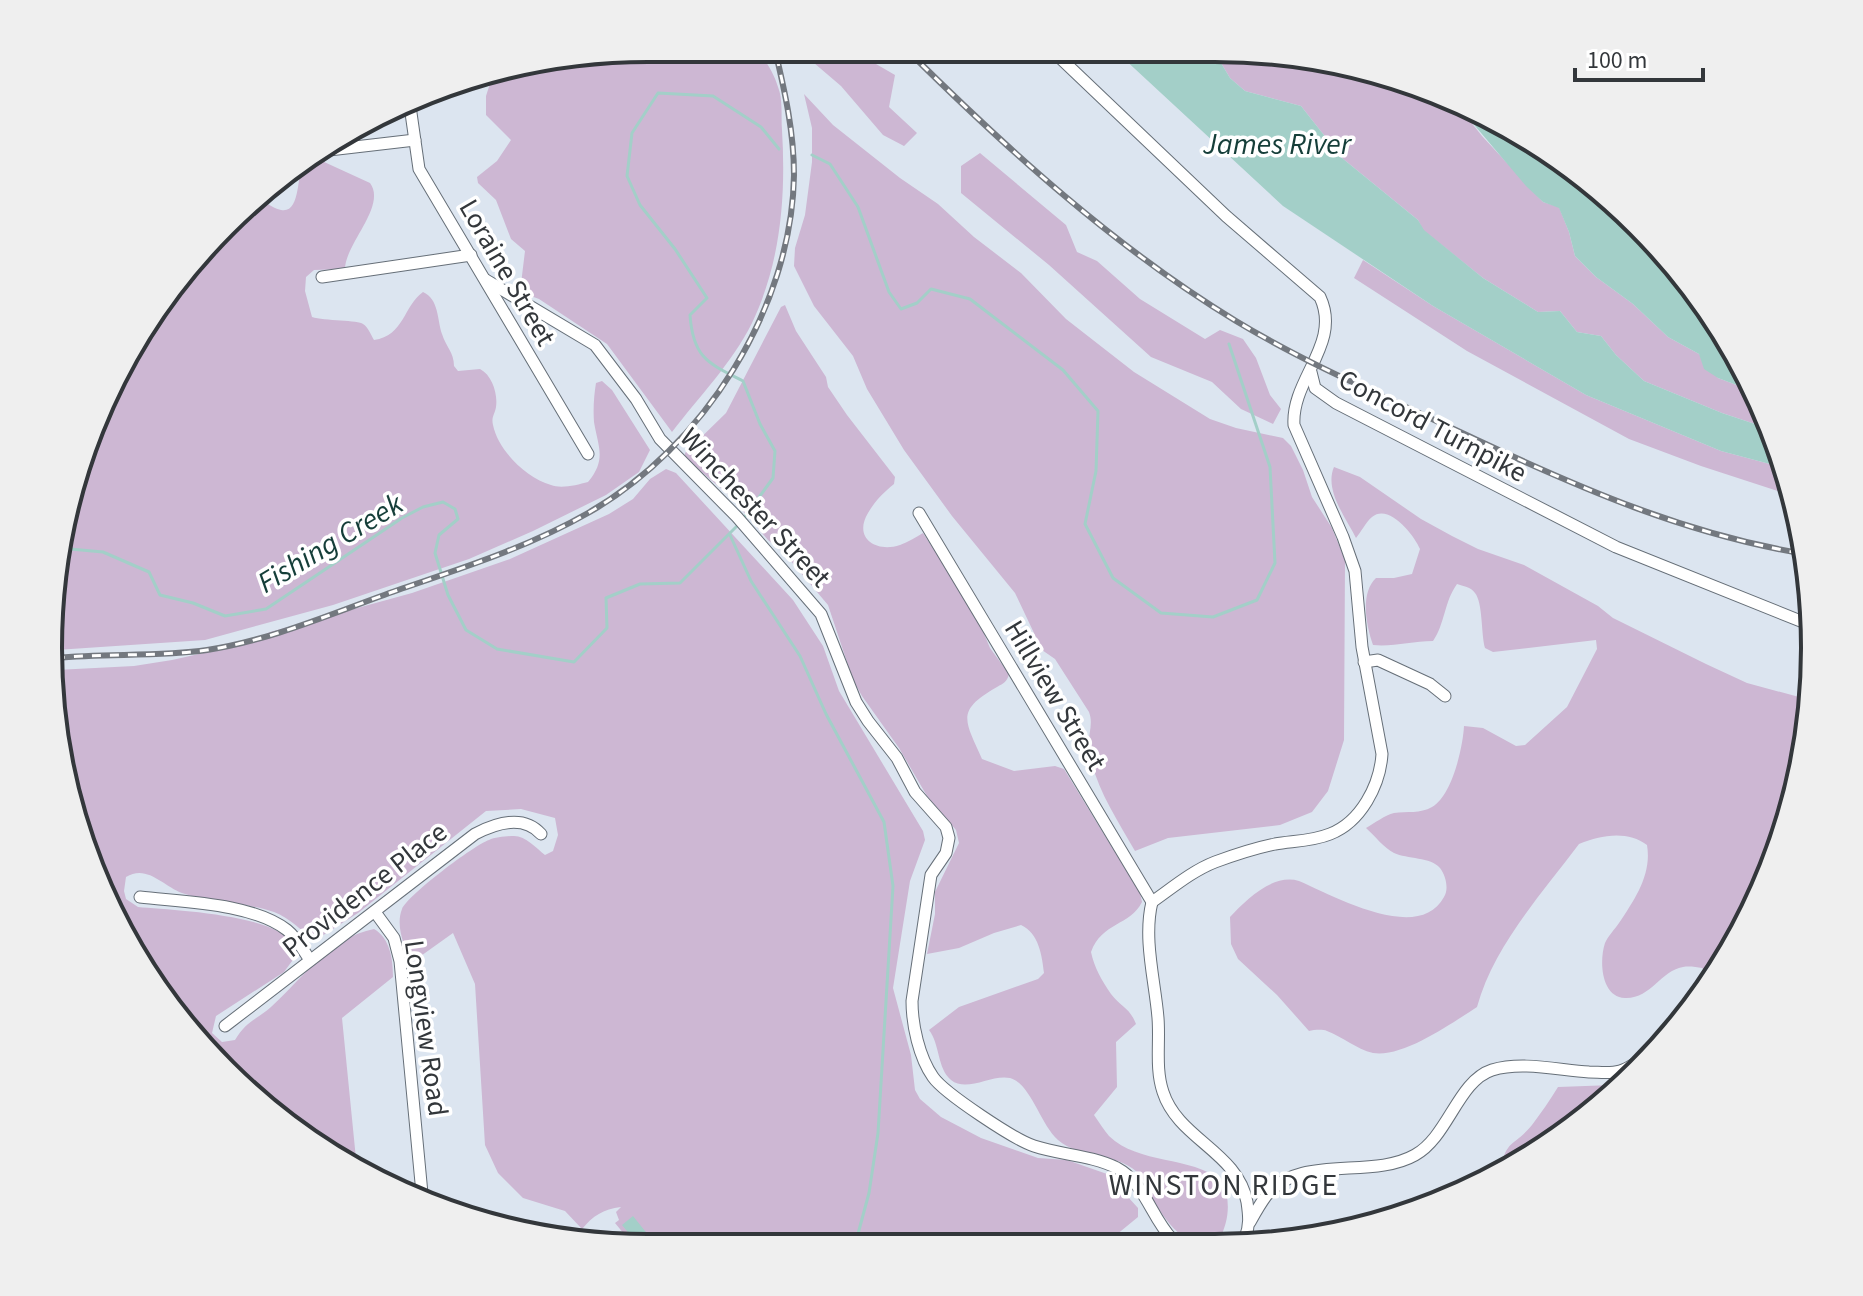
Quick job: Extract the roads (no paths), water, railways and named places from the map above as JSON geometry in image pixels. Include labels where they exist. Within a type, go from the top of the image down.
[{"type":"street","name":"Concord Turnpike","points":[[1064,62],[1226,216],[1320,297],[1327,316],[1327,327],[1311,372],[1315,388],[1336,403],[1575,528],[1656,565],[1800,621]]},
{"type":"street","name":"Loraine Street","points":[[411,113],[419,169],[588,454]]},
{"type":"street","points":[[343,148],[415,140]]},
{"type":"street","points":[[322,277],[471,255]]},
{"type":"street","name":"Winchester Street","points":[[486,280],[595,345],[636,399],[660,439],[741,520],[821,614],[856,702],[897,758],[915,792],[946,827],[948,846],[931,875],[912,1001],[912,1021],[933,1078],[1011,1135],[1030,1145],[1098,1160],[1119,1169],[1138,1186],[1167,1234]]},
{"type":"street","points":[[1250,1222],[1245,1193],[1235,1171],[1187,1129],[1163,1093],[1158,1069],[1158,1021],[1149,916],[1152,902],[1192,873],[1213,863],[1273,845],[1330,834],[1344,826],[1372,793],[1381,767],[1382,754],[1364,662],[1355,571],[1294,425],[1296,396],[1311,372]]},
{"type":"street","name":"Hillview Street","points":[[919,513],[1152,902]]},
{"type":"street","points":[[1364,662],[1378,660],[1430,684],[1445,696]]},
{"type":"street","name":"Providence Place","points":[[225,1026],[482,830],[503,823],[524,823],[535,827],[541,834]]},
{"type":"street","points":[[140,897],[205,904],[268,920],[287,931],[310,960]]},
{"type":"street","name":"Longview Road","points":[[375,912],[394,938],[400,961],[421,1188]]},
{"type":"street","points":[[1247,1233],[1267,1194],[1294,1175],[1378,1167],[1422,1152],[1441,1131],[1466,1092],[1487,1072],[1525,1067],[1610,1073],[1622,1069]]},
{"type":"water","name":"James River","points":[[1127,62],[1220,62],[1230,78],[1245,91],[1301,106],[1342,158],[1483,278],[1538,312],[1560,311],[1577,332],[1601,336],[1644,381],[1756,424],[1771,464],[1721,451],[1586,395],[1433,306],[1283,206]]},
{"type":"water","points":[[1471,121],[1541,161],[1572,183],[1629,234],[1680,291],[1739,386],[1704,369],[1699,354],[1668,337],[1633,304],[1596,277],[1575,256],[1559,208],[1543,202]]},
{"type":"water","points":[[633,1216],[647,1234],[629,1233],[622,1225]]},
{"type":"waterway","name":"Fishing Creek","points":[[744,518],[773,478],[775,451],[760,424],[743,381],[712,364],[699,350],[690,315],[707,298],[675,249],[640,205],[627,176],[632,133],[658,93],[713,96],[761,127],[779,149]]},
{"type":"waterway","name":"Fishing Creek","points":[[812,155],[830,164],[858,207],[889,292],[901,309],[917,303],[931,289],[970,299],[1063,370],[1098,411],[1096,471],[1085,524],[1113,578],[1161,613],[1213,617],[1257,600],[1275,563],[1270,467],[1229,344]]},
{"type":"waterway","name":"Fishing Creek","points":[[71,549],[103,552],[149,572],[160,595],[193,603],[225,616],[266,609],[402,518],[423,507],[443,502],[455,509],[458,519],[439,535],[435,553],[448,595],[466,630],[497,649],[574,662],[607,628],[606,598],[640,584],[680,583],[739,524]]},
{"type":"waterway","points":[[730,535],[751,581],[800,656],[826,714],[884,822],[893,886],[878,1133],[869,1193],[858,1234]]},
{"type":"railway","points":[[62,658],[207,650],[280,632],[519,547],[588,513],[630,485],[668,451],[703,413],[733,370],[758,323],[777,275],[789,225],[794,175],[791,128],[778,62]]},
{"type":"railway","points":[[919,62],[985,126],[1106,230],[1192,293],[1265,338],[1515,458],[1596,492],[1720,535],[1793,552]]},
{"type":"district","name":"WINSTON RIDGE","points":[[1224,1185]]}]
